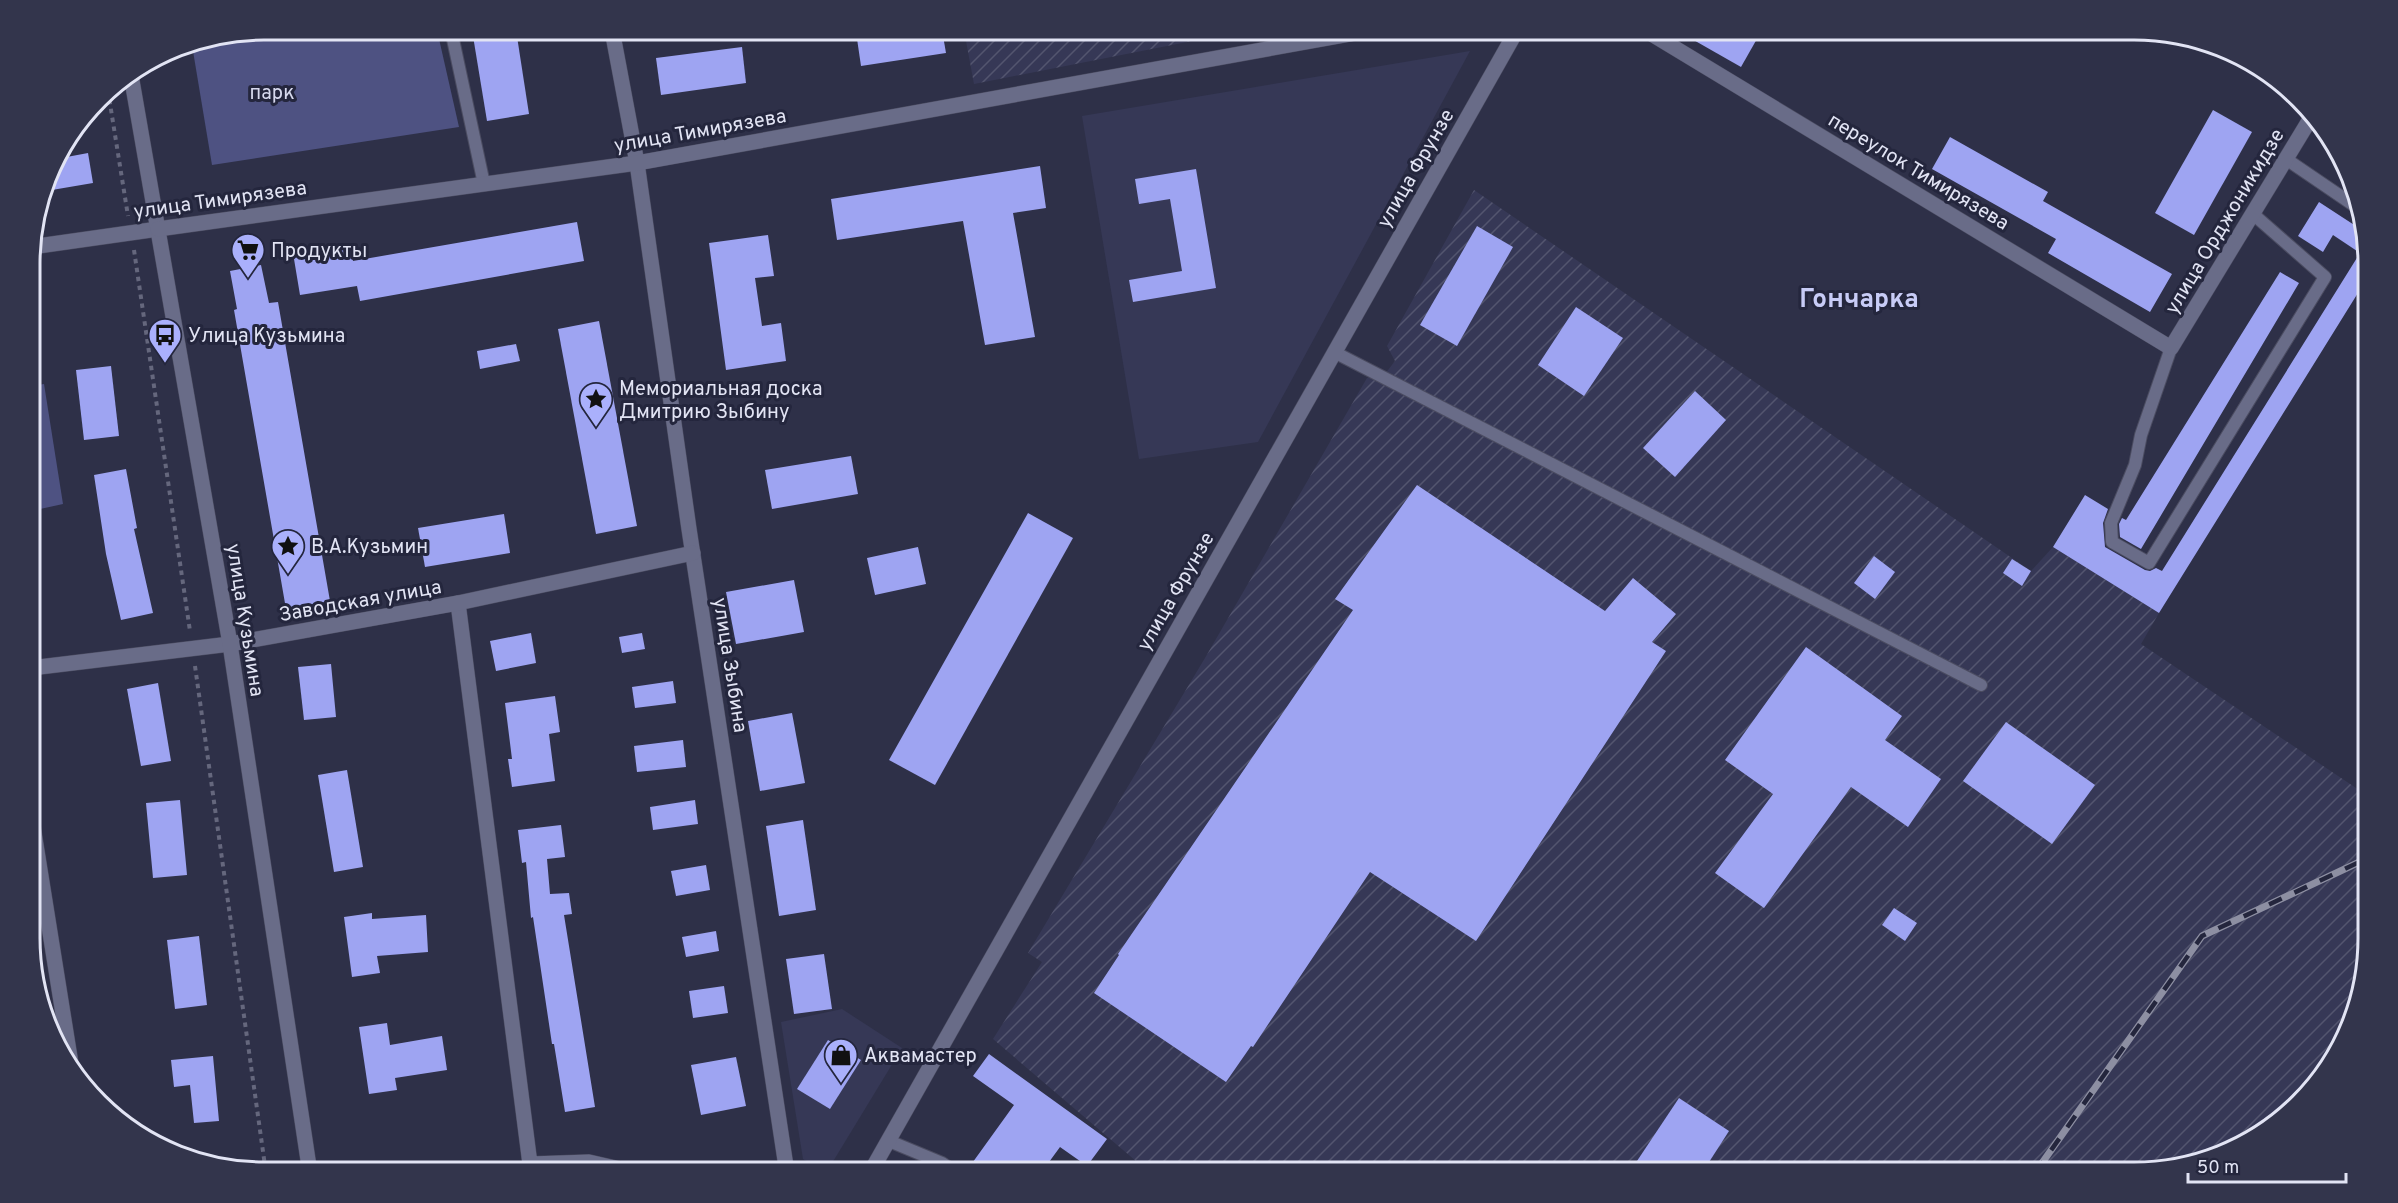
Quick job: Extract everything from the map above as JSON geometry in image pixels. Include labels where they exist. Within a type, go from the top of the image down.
[{"type":"street","name":"улица Зыбина","points":[[614,40],[637,163],[693,553],[785,1162]]},
{"type":"street","name":"улица Тимирязева","points":[[41,246],[637,163],[1317,40]]},
{"type":"street","name":"улица Фрунзе","points":[[877,1162],[1511,40]]},
{"type":"street","name":"переулок Тимирязева","points":[[1662,40],[2171,348]]},
{"type":"street","name":"улица Кузьмина","points":[[133,84],[230,644],[308,1162]]},
{"type":"street","name":"улица Орджоникидзе","points":[[2171,348],[2307,124]]},
{"type":"street","name":"Заводская улица","points":[[40,667],[230,644],[458,603],[693,553]]},
{"type":"street","points":[[458,603],[530,1162]]},
{"type":"street","points":[[40,870],[68,1044]]},
{"type":"lane","points":[[453,40],[484,184]]},
{"type":"lane","points":[[2286,159],[2348,202]]},
{"type":"lane","points":[[2171,348],[2141,435],[2135,465],[2111,523],[2112,542],[2149,563],[2325,277],[2253,214]]},
{"type":"lane","points":[[1334,352],[1981,685]]},
{"type":"lane","points":[[889,1141],[940,1162]]},
{"type":"shaded area","points":[[966,40],[1197,40],[974,84]]},
{"type":"shaded area","points":[[1470,51],[1258,442],[1139,459],[1082,116]]},
{"type":"shaded area","points":[[1474,190],[2031,571],[2053,547],[2159,613],[2141,644],[2358,789],[2356,967],[2346,1010],[2320,1063],[2311,1075],[2292,1097],[2258,1125],[2205,1151],[2162,1161],[1137,1162],[993,1039],[1042,962],[1028,953],[1205,658],[1367,378],[1382,378],[1395,361],[1387,346]]},
{"type":"shaded area","points":[[842,1009],[902,1048],[833,1162],[808,1162],[803,1159],[781,1022]]},
{"type":"green space","name":"парк","points":[[265,40],[439,40],[459,127],[212,165],[193,52],[236,42]]},
{"type":"green space","points":[[44,384],[63,504],[40,509],[40,385]]},
{"type":"building","points":[[474,40],[518,40],[529,114],[487,121]]},
{"type":"building","points":[[857,40],[944,40],[946,53],[861,66]]},
{"type":"building","points":[[1694,40],[1756,40],[1741,67]]},
{"type":"building","points":[[742,47],[746,83],[661,95],[656,58]]},
{"type":"building","points":[[2213,110],[2252,132],[2194,235],[2155,213]]},
{"type":"building","points":[[1950,137],[2048,192],[2043,201],[2172,274],[2150,312],[2048,253],[2056,239],[1932,169]]},
{"type":"building","points":[[88,153],[93,183],[53,190],[64,166],[69,157]]},
{"type":"building","points":[[1040,166],[1046,208],[1013,213],[1035,337],[985,345],[963,221],[837,240],[831,199]]},
{"type":"building","points":[[1196,169],[1216,288],[1133,302],[1129,280],[1182,271],[1170,199],[1139,204],[1135,179]]},
{"type":"building","points":[[2319,202],[2354,225],[2357,251],[2333,235],[2323,252],[2298,236]]},
{"type":"building","points":[[577,222],[584,261],[360,301],[357,286],[300,295],[293,253],[350,243],[353,261]]},
{"type":"building","points":[[1477,226],[1513,247],[1457,346],[1420,325]]},
{"type":"building","points":[[768,235],[774,276],[755,278],[762,326],[781,323],[786,361],[726,370],[709,243]]},
{"type":"building","points":[[2357,257],[2358,293],[2159,613],[2053,547],[2085,495],[2108,509],[2103,523],[2105,547],[2145,570],[2150,571],[2156,568],[2162,571]]},
{"type":"building","points":[[261,265],[269,303],[278,302],[330,601],[286,609],[234,310],[237,309],[230,271]]},
{"type":"building","points":[[2280,272],[2299,283],[2141,549],[2120,537],[2119,524],[2122,518],[2126,520]]},
{"type":"building","points":[[1576,307],[1623,338],[1584,396],[1538,365]]},
{"type":"building","points":[[599,321],[637,526],[596,534],[558,329]]},
{"type":"building","points":[[516,344],[520,361],[480,369],[477,351]]},
{"type":"building","points":[[111,366],[119,436],[84,440],[76,370]]},
{"type":"building","points":[[1695,391],[1726,420],[1675,477],[1643,448]]},
{"type":"building","points":[[851,456],[858,494],[772,509],[765,470]]},
{"type":"building","points":[[126,469],[137,528],[134,529],[153,613],[121,620],[106,554],[94,475]]},
{"type":"building","points":[[1417,485],[1605,611],[1633,578],[1676,614],[1652,642],[1666,651],[1476,941],[1370,872],[1253,1047],[1251,1046],[1226,1082],[1094,993],[1118,954],[1353,610],[1335,599]]},
{"type":"building","points":[[1028,513],[1073,538],[935,785],[889,760]]},
{"type":"building","points":[[504,514],[510,553],[425,567],[418,528]]},
{"type":"building","points":[[918,547],[926,584],[875,595],[867,558]]},
{"type":"building","points":[[1874,556],[1895,572],[1875,599],[1854,583]]},
{"type":"building","points":[[2012,559],[2031,571],[2022,586],[2003,573]]},
{"type":"building","points":[[794,580],[804,632],[736,644],[726,592]]},
{"type":"building","points":[[531,633],[536,663],[496,671],[490,641]]},
{"type":"building","points":[[642,633],[645,649],[622,653],[619,637]]},
{"type":"building","points":[[1806,647],[1902,716],[1885,740],[1941,779],[1908,827],[1851,787],[1764,908],[1715,873],[1773,794],[1725,760]]},
{"type":"building","points":[[331,664],[336,717],[304,720],[298,667]]},
{"type":"building","points":[[673,681],[676,703],[635,708],[632,687]]},
{"type":"building","points":[[158,683],[171,761],[141,766],[127,689]]},
{"type":"building","points":[[555,696],[560,732],[549,734],[555,781],[512,787],[508,759],[512,759],[505,703]]},
{"type":"building","points":[[792,713],[805,783],[760,791],[748,721]]},
{"type":"building","points":[[2006,722],[2095,785],[2052,844],[1963,781]]},
{"type":"building","points":[[683,740],[686,767],[637,772],[634,746]]},
{"type":"building","points":[[347,770],[363,867],[334,872],[318,775]]},
{"type":"building","points":[[180,800],[187,875],[153,878],[146,803]]},
{"type":"building","points":[[695,800],[698,824],[653,830],[650,807]]},
{"type":"building","points":[[803,820],[816,910],[779,916],[766,826]]},
{"type":"building","points":[[561,825],[565,857],[547,859],[550,894],[569,893],[572,914],[564,915],[595,1107],[565,1112],[554,1044],[552,1044],[533,917],[531,918],[526,862],[522,863],[518,830]]},
{"type":"building","points":[[706,865],[710,890],[676,896],[671,871]]},
{"type":"building","points":[[1894,908],[1917,923],[1905,941],[1882,925]]},
{"type":"building","points":[[372,913],[372,919],[426,915],[428,952],[377,956],[380,973],[352,977],[344,917]]},
{"type":"building","points":[[716,931],[719,951],[686,957],[682,937]]},
{"type":"building","points":[[199,936],[207,1005],[175,1009],[167,940]]},
{"type":"building","points":[[824,954],[832,1009],[794,1014],[786,959]]},
{"type":"building","points":[[724,986],[728,1013],[693,1018],[689,991]]},
{"type":"building","points":[[387,1023],[390,1045],[442,1036],[447,1070],[395,1078],[397,1090],[369,1094],[359,1027]]},
{"type":"building","points":[[828,1040],[861,1060],[830,1109],[797,1089]]},
{"type":"building","points":[[989,1054],[1107,1139],[1090,1162],[1081,1162],[1060,1147],[1049,1162],[973,1162],[1014,1105],[973,1076]]},
{"type":"building","points":[[213,1056],[219,1121],[194,1123],[190,1085],[174,1087],[171,1060]]},
{"type":"building","points":[[736,1057],[746,1106],[701,1115],[691,1065]]},
{"type":"building","points":[[1679,1098],[1729,1131],[1709,1162],[1636,1162]]},
{"type":"railway","points":[[2043,1162],[2202,936],[2358,863]]},
{"type":"place","name":"Продукты","points":[[248,279]]},
{"type":"place","name":"Улица Кузьмина","points":[[165,364]]},
{"type":"place","name":"Мемориальная доска Дмитрию Зыбину","points":[[596,428]]},
{"type":"place","name":"В.А.Кузьмин","points":[[288,575]]},
{"type":"place","name":"Аквамастер","points":[[841,1084]]},
{"type":"district","name":"Гончарка","points":[[1859,298]]}]
